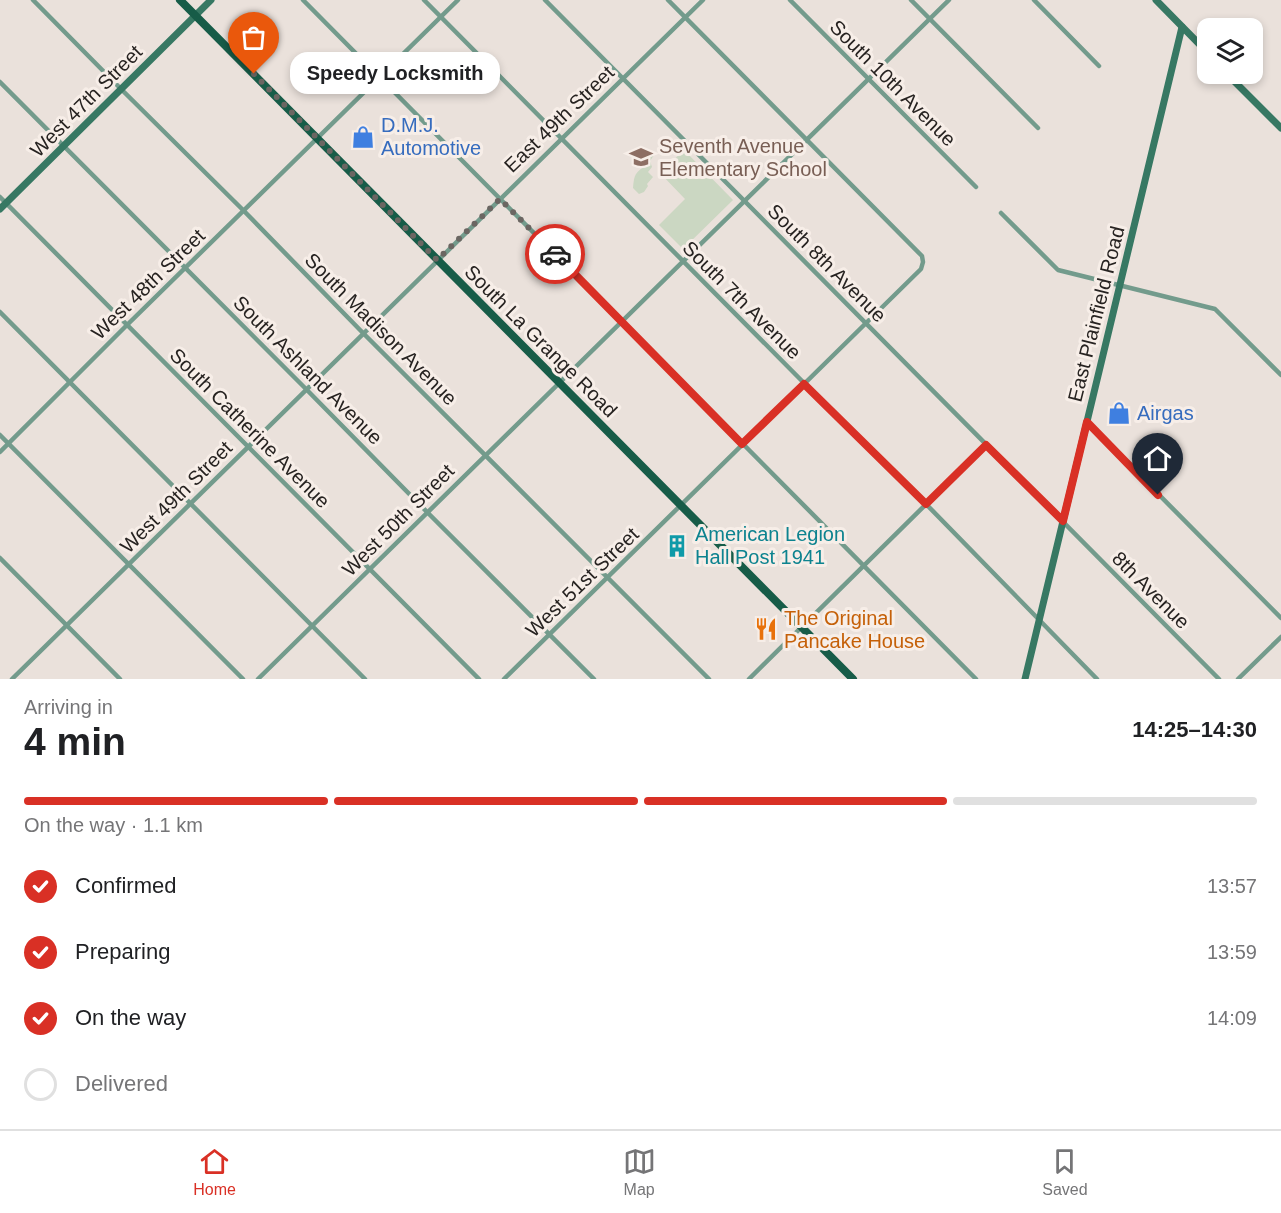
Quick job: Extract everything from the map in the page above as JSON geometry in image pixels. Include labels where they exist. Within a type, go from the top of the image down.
[{"type":"main road","name":"South La Grange Road","points":[[180,0],[853,679]]},
{"type":"main road","name":"West 47th Street","points":[[0,209],[211,0]]},
{"type":"main road","points":[[1156,0],[1197,42]]},
{"type":"main road","name":"East Plainfield Road","points":[[1025,679],[1182,27]]},
{"type":"main road","points":[[1237,84],[1281,128]]},
{"type":"street","name":"South Madison Avenue","points":[[33,0],[709,679]]},
{"type":"street","points":[[303,0],[976,679]]},
{"type":"street","name":"South 7th Avenue","points":[[424,0],[1097,679]]},
{"type":"street","name":"West 48th Street","points":[[0,452],[458,0]]},
{"type":"street","name":"South 8th Avenue","points":[[545,0],[1063,521]]},
{"type":"street","points":[[668,0],[807,140]]},
{"type":"street","name":"East 49th Street","points":[[437,260],[703,0]]},
{"type":"street","name":"South 10th Avenue","points":[[790,0],[976,187]]},
{"type":"street","points":[[911,0],[1038,128]]},
{"type":"street","name":"West 50th Street","points":[[258,679],[949,0]]},
{"type":"street","points":[[1034,0],[1099,66]]},
{"type":"street","name":"South Ashland Avenue","points":[[0,82],[594,679]]},
{"type":"street","name":"West 51st Street","points":[[504,679],[921,268],[922,256],[807,140]]},
{"type":"street","name":"South Catherine Avenue","points":[[0,197],[479,679]]},
{"type":"street","points":[[1001,213],[1058,270],[1215,309],[1281,375]]},
{"type":"street","name":"West 49th Street","points":[[12,679],[437,260]]},
{"type":"street","points":[[0,312],[365,679]]},
{"type":"street","points":[[1087,422],[1281,618]]},
{"type":"street","points":[[0,435],[243,679]]},
{"type":"street","points":[[749,679],[986,445]]},
{"type":"street","name":"8th Avenue","points":[[1063,521],[1219,679]]},
{"type":"street","points":[[0,558],[120,679]]},
{"type":"street","points":[[1238,679],[1281,637]]},
{"type":"green space","points":[[684,150],[733,200],[683,249],[659,225],[685,199],[660,173]]},
{"type":"green space","points":[[648,151],[654,155],[650,161],[652,167],[648,172],[653,177],[644,192],[639,194],[633,188],[634,179],[642,168],[640,157]]},
{"type":"way so far","points":[[254,74],[437,260],[500,199],[555,254]]},
{"type":"place","name":"Speedy Locksmith","points":[[254,74]]},
{"type":"place","name":"D.M.J. Automotive","points":[[363,137]]},
{"type":"place","name":"Seventh Avenue Elementary School","points":[[641,157]]},
{"type":"place","name":"Airgas","points":[[1119,413]]},
{"type":"place","name":"American Legion Hall Post 1941","points":[[677,546]]},
{"type":"place","name":"The Original Pancake House","points":[[766,629]]},
{"type":"route","points":[[555,254],[742,444],[804,384],[926,504],[986,445],[1063,521],[1087,422],[1158,495]]}]
